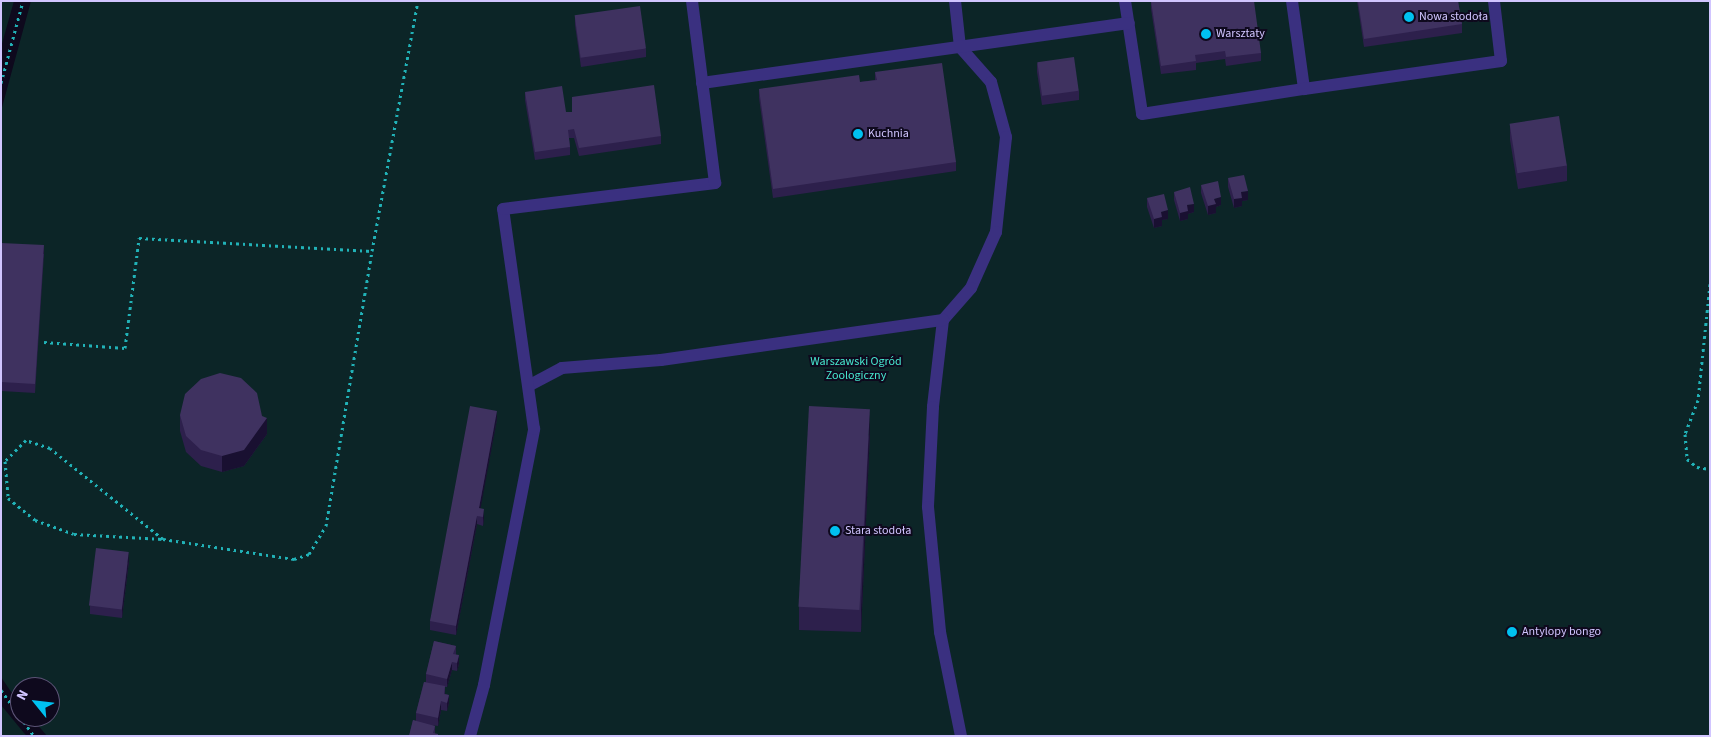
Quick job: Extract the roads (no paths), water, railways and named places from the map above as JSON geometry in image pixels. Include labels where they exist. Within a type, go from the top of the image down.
[{"type":"lane","points":[[470,736],[484,685],[534,429],[530,385],[518,331],[503,209],[715,183],[692,1]]},
{"type":"lane","points":[[955,1],[960,47],[992,82],[1006,137],[996,232],[971,288],[943,320],[932,407],[928,506],[940,632],[961,736]]},
{"type":"lane","points":[[1126,1],[1142,114],[1501,60],[1494,1]]},
{"type":"lane","points":[[1292,1],[1304,89]]},
{"type":"lane","points":[[702,83],[1129,23]]},
{"type":"lane","points":[[530,385],[562,368],[661,360],[943,320]]},
{"type":"place","name":"Nowa stodoła","points":[[1409,17]]},
{"type":"place","name":"Warsztaty","points":[[1206,34]]},
{"type":"place","name":"Kuchnia","points":[[858,134]]},
{"type":"place","name":"Stara stodoła","points":[[835,531]]},
{"type":"place","name":"Antylopy bongo","points":[[1512,632]]},
{"type":"park label","name":"Warszawski Ogród Zoologiczny","points":[[856,369]]}]
